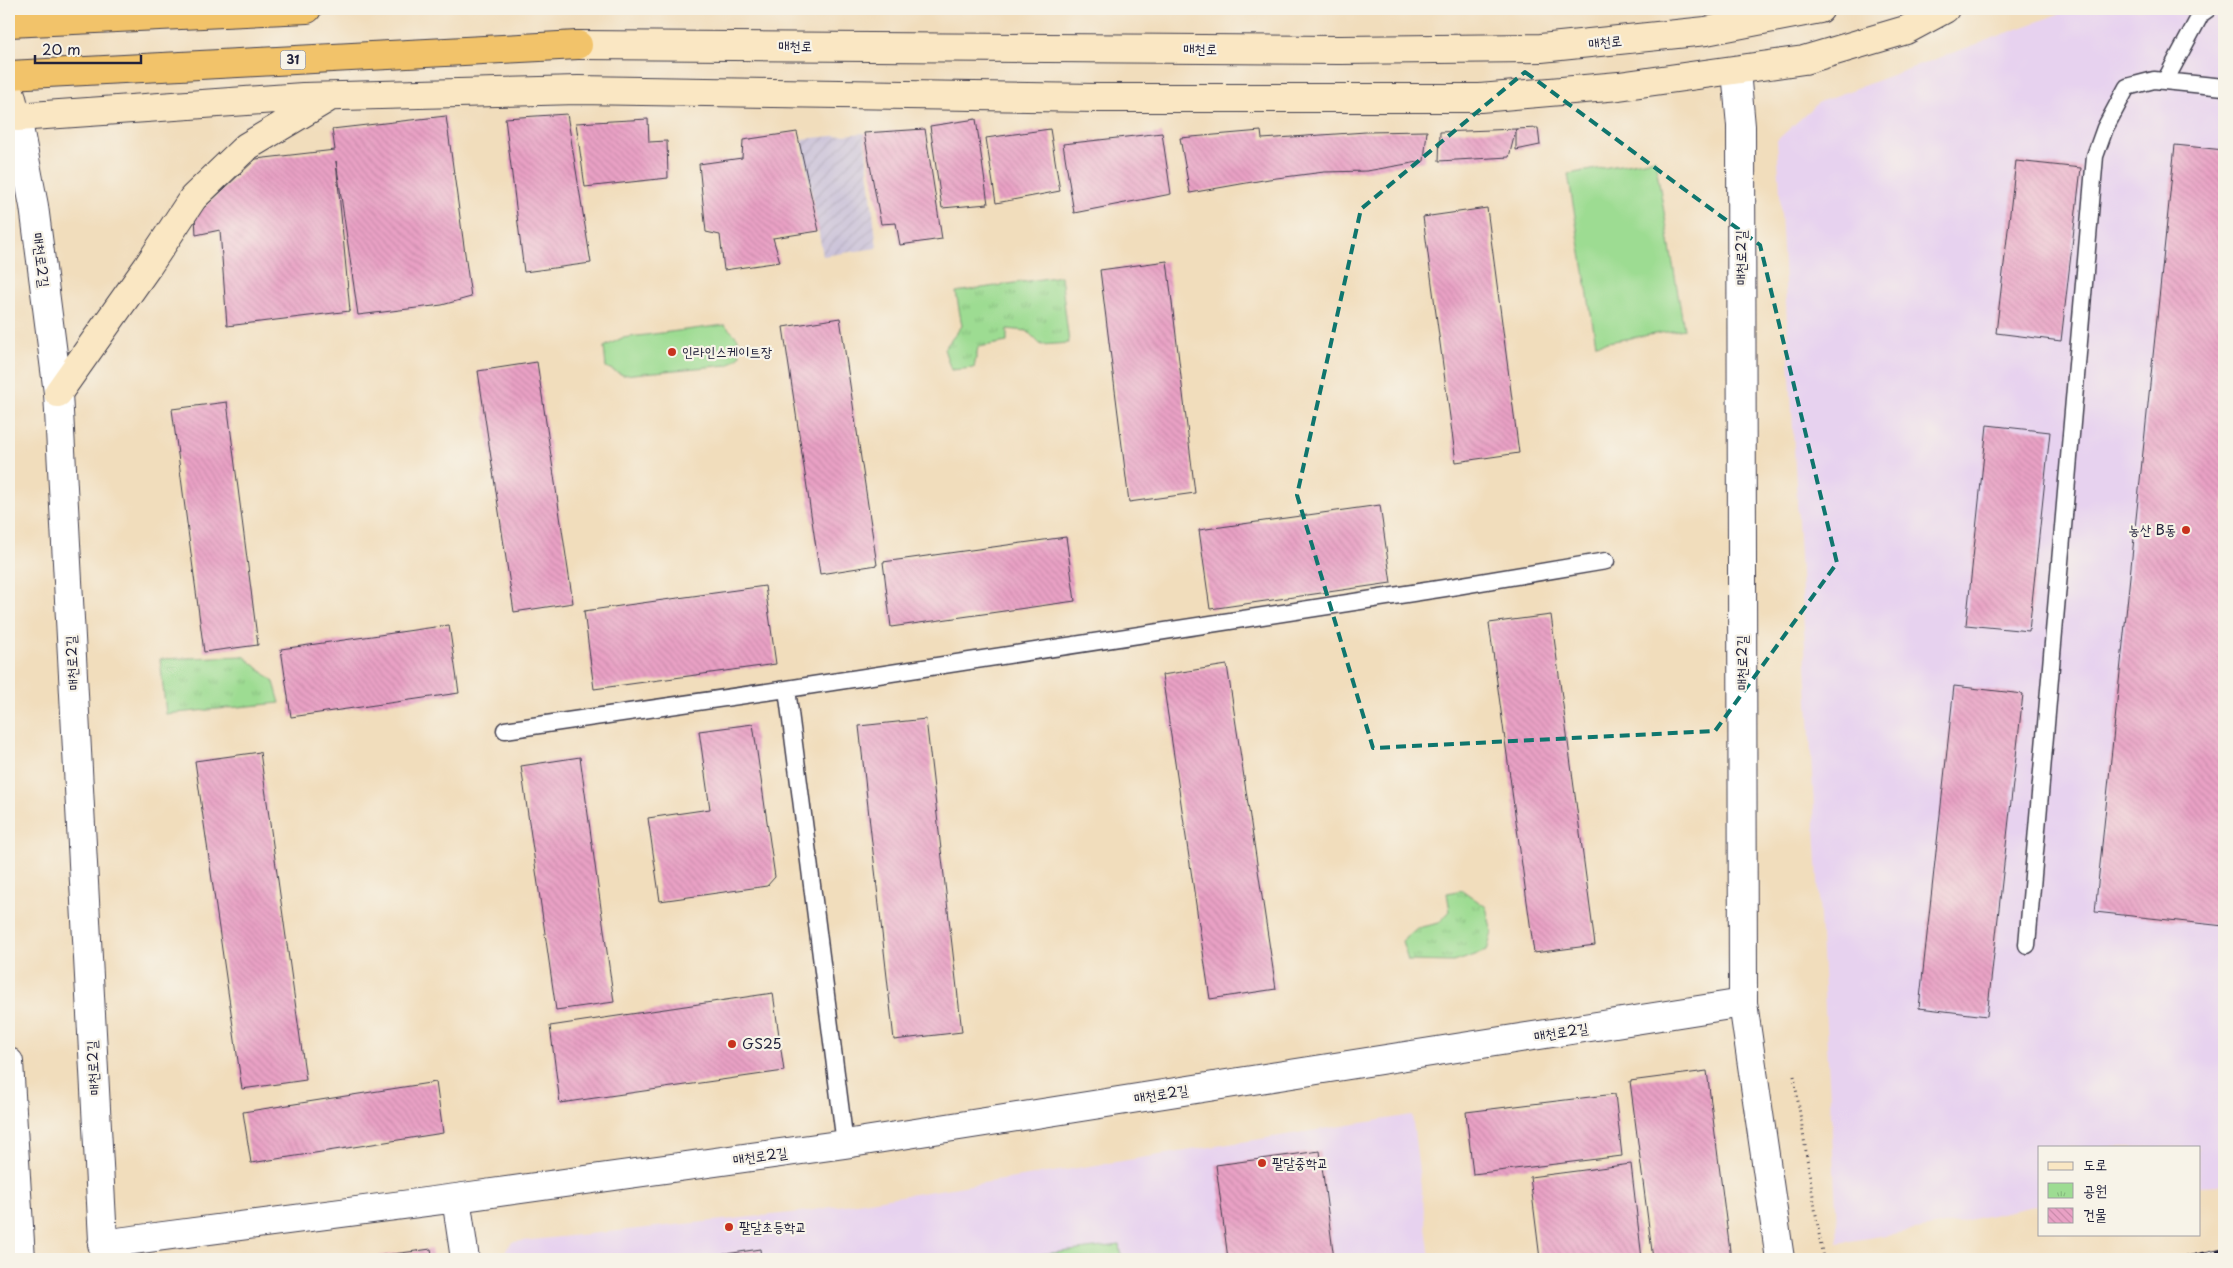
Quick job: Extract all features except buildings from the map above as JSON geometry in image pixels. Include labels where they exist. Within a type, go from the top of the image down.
[{"type":"highway","points":[[9,23],[307,9]]},
{"type":"highway","name":"31","points":[[9,75],[578,45]]},
{"type":"main road","name":"매천로","points":[[578,45],[1340,50],[1541,48],[1706,31],[1820,9]]},
{"type":"main road","points":[[17,117],[330,96],[578,90],[1108,98],[1480,98],[1619,86],[1804,60],[1906,30],[1944,9]]},
{"type":"main road","name":"매천로2길","points":[[9,87],[17,117]]},
{"type":"main road","points":[[58,393],[148,266],[193,198],[246,148],[330,96]]},
{"type":"street","name":"매천로2길","points":[[17,117],[34,206],[58,393],[103,1251],[456,1198],[845,1144],[1744,1003],[1741,126],[1736,71]]},
{"type":"street","points":[[1744,1003],[1780,1259]]},
{"type":"street","points":[[9,1062],[21,1259]]},
{"type":"street","points":[[456,1198],[465,1259]]},
{"type":"lane","points":[[2165,81],[2201,14],[2208,9]]},
{"type":"lane","points":[[2027,945],[2095,156],[2105,128],[2127,87],[2154,80],[2224,87]]},
{"type":"lane","points":[[505,730],[1311,609],[1606,561]]},
{"type":"lane","points":[[787,689],[845,1144]]},
{"type":"path","points":[[1794,1076],[1823,1259]]},
{"type":"highlighted area","points":[[1525,72],[1760,245],[1837,563],[1715,731],[1373,748],[1297,495],[1361,209]]},
{"type":"shaded area","points":[[2072,9],[2224,9],[2224,1185],[2200,1186],[2200,1146],[2038,1146],[2038,1205],[1939,1226],[1838,1243],[1777,140],[1819,102]]},
{"type":"shaded area","points":[[864,133],[877,248],[823,256],[802,139]]},
{"type":"shaded area","name":"팔달중학교","points":[[1412,1115],[1430,1259],[499,1259],[512,1242],[800,1212]]},
{"type":"green space","points":[[1655,159],[1684,329],[1596,344],[1568,174]]},
{"type":"green space","points":[[1061,276],[1069,343],[1041,345],[1027,331],[1007,329],[1007,342],[978,347],[974,368],[951,370],[944,349],[962,326],[956,292]]},
{"type":"green space","name":"인라인스케이트장","points":[[725,325],[738,338],[740,356],[728,365],[623,375],[606,367],[604,347],[622,338]]},
{"type":"green space","points":[[244,656],[274,682],[280,703],[166,714],[160,659]]},
{"type":"green space","points":[[1462,890],[1486,907],[1492,932],[1487,951],[1454,962],[1408,961],[1402,941],[1417,928],[1439,923],[1450,911],[1447,893]]},
{"type":"green space","points":[[1120,1245],[1122,1259],[1003,1259]]},
{"type":"railway","points":[[2184,1259],[2224,1250]]},
{"type":"place","name":"인라인스케이트장","points":[[672,352]]},
{"type":"place","name":"농산 B동","points":[[2186,530]]},
{"type":"place","name":"GS25","points":[[732,1044]]},
{"type":"place","name":"팔달중학교","points":[[1262,1163]]},
{"type":"place","name":"팔달초등학교","points":[[729,1227]]}]
